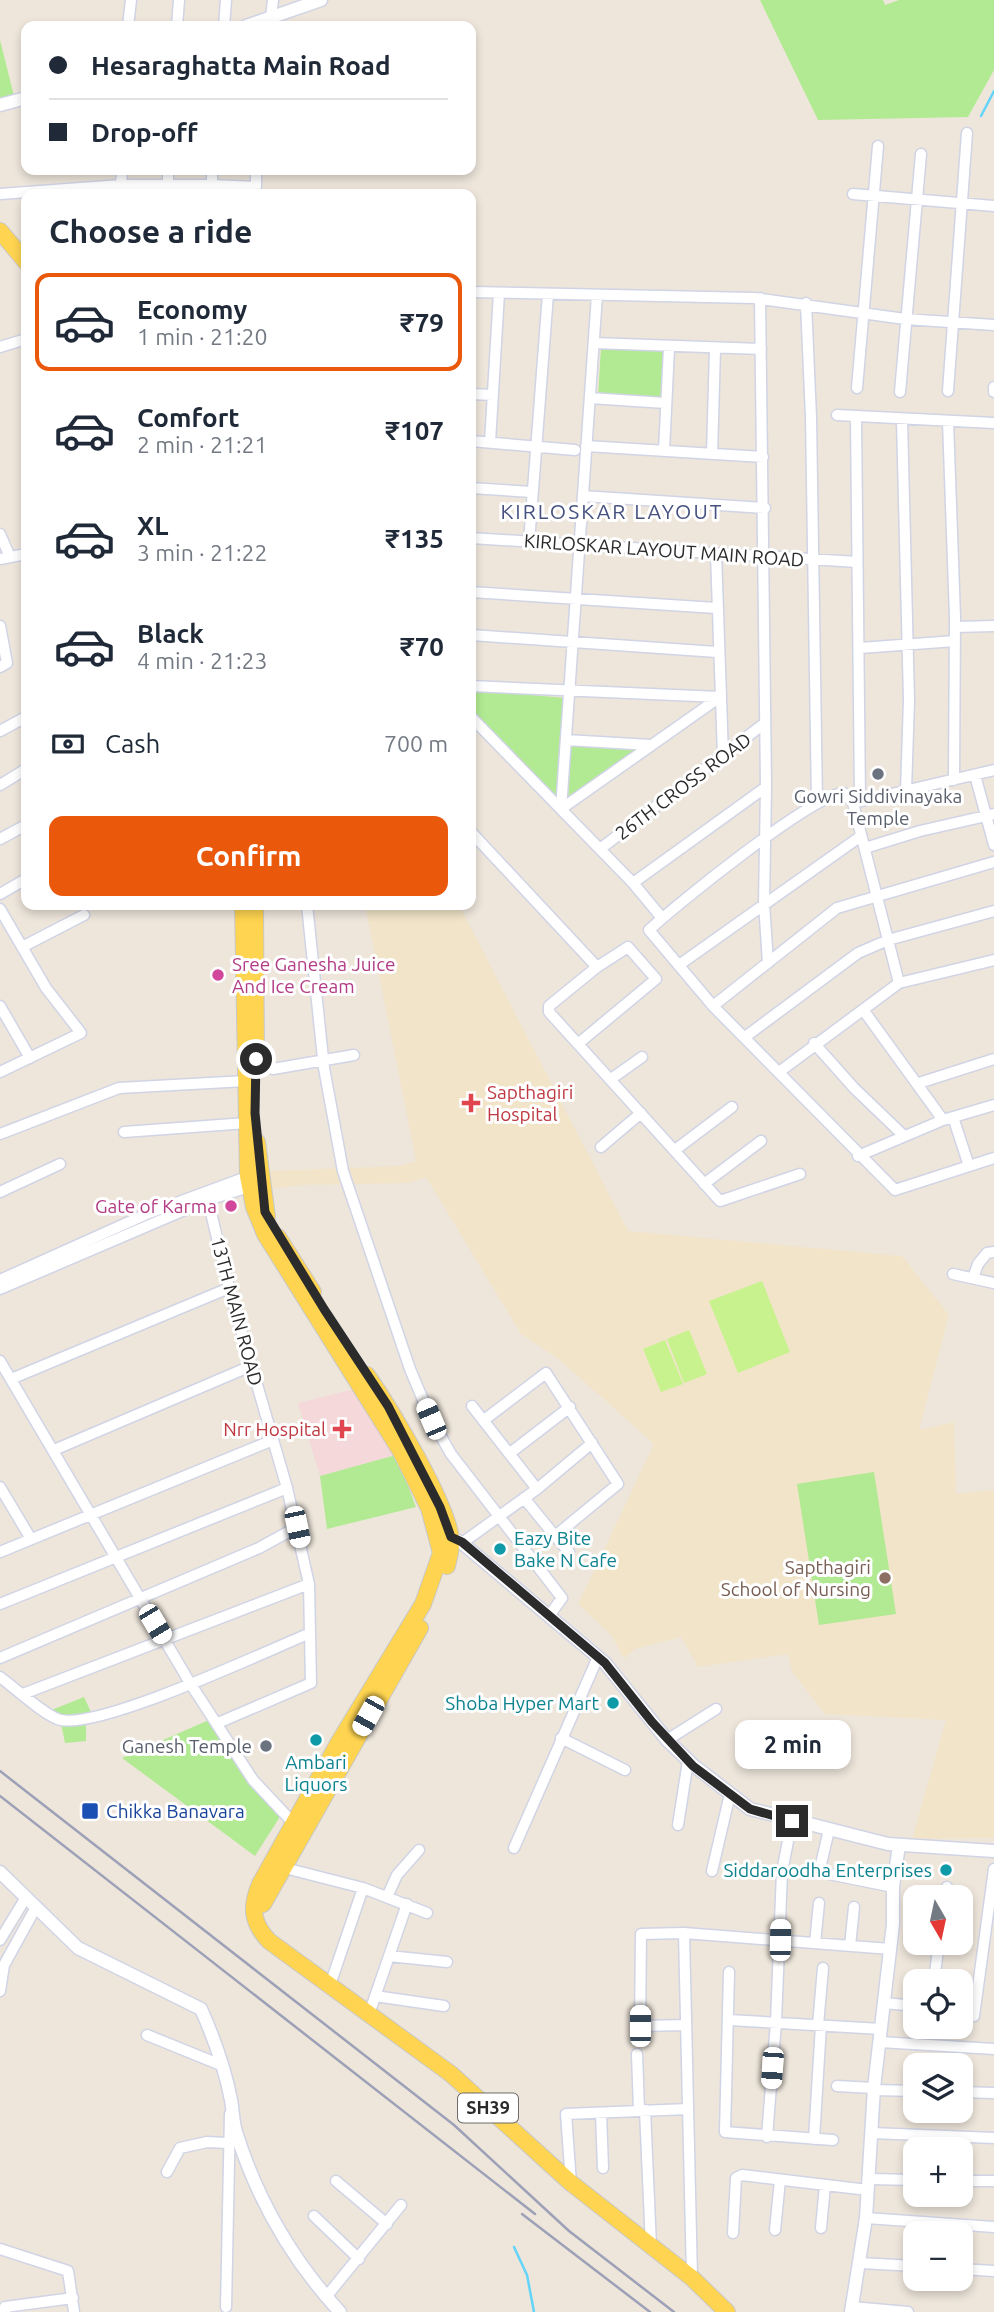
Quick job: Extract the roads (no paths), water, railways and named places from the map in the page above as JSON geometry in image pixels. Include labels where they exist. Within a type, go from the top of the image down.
[{"type":"main road","points":[[0,231],[21,256]]},
{"type":"main road","points":[[243,910],[247,1123],[255,1180]]},
{"type":"main road","points":[[255,910],[254,1207],[265,1234],[400,1450],[448,1544]]},
{"type":"main road","name":"SH39","points":[[448,1544],[423,1604],[339,1742],[298,1828],[277,1866],[253,1900],[256,1927],[451,2074],[571,2183],[651,2249],[692,2278],[727,2312]]},
{"type":"street","points":[[129,21],[131,0]]},
{"type":"street","points":[[177,21],[179,0]]},
{"type":"street","points":[[224,21],[226,0]]},
{"type":"street","points":[[271,18],[272,0]]},
{"type":"street","points":[[263,21],[319,0]]},
{"type":"street","points":[[0,106],[21,100]]},
{"type":"street","points":[[948,391],[967,133]]},
{"type":"street","points":[[857,388],[861,313],[878,146]]},
{"type":"street","points":[[900,392],[915,198],[921,154]]},
{"type":"street","points":[[121,185],[122,175]]},
{"type":"street","points":[[67,189],[121,185],[159,189]]},
{"type":"street","points":[[0,194],[21,192]]},
{"type":"street","points":[[853,194],[994,206]]},
{"type":"street","points":[[476,292],[760,298],[905,319],[994,326]]},
{"type":"street","points":[[490,442],[499,293]]},
{"type":"street","points":[[529,542],[548,294]]},
{"type":"street","points":[[561,809],[583,496],[581,448],[590,398],[597,295]]},
{"type":"street","points":[[760,298],[765,508],[764,903],[768,963]]},
{"type":"street","points":[[806,303],[817,803]]},
{"type":"street","points":[[0,347],[21,341]]},
{"type":"street","points":[[594,343],[669,348],[761,349]]},
{"type":"street","points":[[663,451],[669,348]]},
{"type":"street","points":[[712,454],[715,349]]},
{"type":"street","points":[[476,394],[493,395]]},
{"type":"street","points":[[590,398],[665,403]]},
{"type":"street","points":[[837,415],[856,418],[994,422]]},
{"type":"street","points":[[856,418],[860,648],[856,802],[861,836],[899,983]]},
{"type":"street","points":[[902,420],[908,643],[906,791]]},
{"type":"street","points":[[948,421],[955,627],[954,780]]},
{"type":"street","points":[[476,441],[763,457]]},
{"type":"street","points":[[476,488],[532,492]]},
{"type":"street","points":[[583,496],[765,508]]},
{"type":"street","points":[[0,534],[5,558]]},
{"type":"street","name":"KIRLOSKAR LAYOUT MAIN ROAD","points":[[476,538],[857,562]]},
{"type":"street","points":[[716,553],[717,652],[723,756]]},
{"type":"street","points":[[476,592],[716,608]]},
{"type":"street","points":[[0,626],[7,663],[0,667]]},
{"type":"street","points":[[955,627],[994,626]]},
{"type":"street","points":[[476,635],[717,652]]},
{"type":"street","points":[[860,648],[955,641]]},
{"type":"street","points":[[476,687],[720,697]]},
{"type":"street","points":[[561,809],[720,697]]},
{"type":"street","points":[[0,731],[21,720]]},
{"type":"street","points":[[476,722],[633,883],[662,918]]},
{"type":"street","name":"26TH CROSS ROAD","points":[[600,849],[765,723]]},
{"type":"street","points":[[566,740],[651,746]]},
{"type":"street","points":[[994,770],[856,802],[844,793],[834,793],[764,840],[649,930],[713,1006],[858,1156],[895,1190],[994,1158]]},
{"type":"street","points":[[0,785],[21,772]]},
{"type":"street","points":[[975,775],[990,815],[994,845]]},
{"type":"street","points":[[633,883],[766,787]]},
{"type":"street","points":[[864,848],[920,831],[990,815]]},
{"type":"street","points":[[0,839],[21,828]]},
{"type":"street","points":[[679,965],[861,836]]},
{"type":"street","points":[[476,837],[597,967]]},
{"type":"street","points":[[713,1006],[837,908],[994,862]]},
{"type":"street","points":[[0,894],[21,882]]},
{"type":"street","points":[[0,909],[46,988],[81,1033],[0,1072]]},
{"type":"street","points":[[308,910],[323,1061],[343,1171],[410,1369],[431,1419],[451,1454],[562,1598],[549,1616]]},
{"type":"street","points":[[745,1037],[858,953],[888,940],[994,911]]},
{"type":"street","points":[[22,947],[84,915]]},
{"type":"street","points":[[579,1043],[656,979],[628,947],[597,967],[548,1008],[579,1043],[611,1079],[641,1113],[675,1150],[704,1184],[722,1202],[800,1174]]},
{"type":"street","points":[[779,1072],[814,1043],[864,1011],[899,983],[994,960]]},
{"type":"street","points":[[0,1006],[30,1058]]},
{"type":"street","points":[[864,1011],[948,1118],[969,1166]]},
{"type":"street","points":[[814,1043],[903,1135]]},
{"type":"street","points":[[273,1069],[354,1055]]},
{"type":"street","points":[[611,1079],[642,1057]]},
{"type":"street","points":[[919,1083],[994,1059]]},
{"type":"street","points":[[0,1134],[119,1088],[247,1081]]},
{"type":"street","points":[[858,1156],[948,1118],[994,1105]]},
{"type":"street","points":[[675,1150],[732,1107]]},
{"type":"street","points":[[601,1147],[641,1113]]},
{"type":"street","points":[[124,1132],[247,1123]]},
{"type":"street","points":[[704,1184],[761,1141]]},
{"type":"street","points":[[0,1192],[60,1164]]},
{"type":"street","points":[[0,1289],[255,1180]]},
{"type":"street","points":[[0,1280],[149,1213],[255,1180]]},
{"type":"street","name":"13TH MAIN ROAD","points":[[208,1200],[229,1289],[297,1527],[309,1584],[311,1683],[218,1723]]},
{"type":"street","points":[[973,1278],[978,1264],[987,1254],[994,1252]]},
{"type":"street","points":[[953,1274],[994,1283]]},
{"type":"street","points":[[11,1379],[229,1289]]},
{"type":"street","points":[[0,1361],[190,1683],[253,1780],[298,1828]]},
{"type":"street","points":[[54,1450],[251,1366]]},
{"type":"street","points":[[484,1420],[546,1373],[618,1484],[555,1536]]},
{"type":"street","points":[[472,1406],[537,1489]]},
{"type":"street","points":[[510,1453],[570,1407]]},
{"type":"street","points":[[0,1552],[273,1440]]},
{"type":"street","points":[[448,1544],[499,1516],[537,1489],[592,1443]]},
{"type":"street","points":[[0,1486],[4,1503],[31,1539]]},
{"type":"street","points":[[0,1604],[115,1555],[287,1488]]},
{"type":"street","points":[[524,1498],[569,1552]]},
{"type":"street","points":[[0,1658],[259,1548],[297,1527]]},
{"type":"street","points":[[448,1544],[476,1557],[598,1657],[667,1740],[688,1761],[750,1809],[899,1845],[994,1851]]},
{"type":"street","points":[[23,1694],[309,1584]]},
{"type":"street","points":[[0,1677],[60,1720],[91,1720],[190,1683],[308,1633]]},
{"type":"street","points":[[514,1848],[598,1657]]},
{"type":"street","points":[[667,1740],[716,1709]]},
{"type":"street","points":[[561,1738],[625,1770]]},
{"type":"street","points":[[678,1825],[688,1761]]},
{"type":"street","points":[[712,1871],[730,1794]]},
{"type":"street","points":[[767,2137],[776,2022],[782,1872],[792,1821]]},
{"type":"street","points":[[821,1864],[829,1830]]},
{"type":"street","points":[[899,1845],[874,2089],[866,2218],[852,2309],[908,2312]]},
{"type":"street","points":[[387,1897],[397,1875],[419,1850]]},
{"type":"street","points":[[277,1866],[363,1888],[427,1913]]},
{"type":"street","points":[[974,2016],[994,1869]]},
{"type":"street","points":[[0,1872],[78,1948],[201,2009],[221,2065],[236,2130],[251,2173],[281,2233],[326,2297],[340,2312]]},
{"type":"street","points":[[829,1874],[894,1886]]},
{"type":"street","points":[[330,1985],[363,1888]]},
{"type":"street","points":[[0,1940],[25,1899]]},
{"type":"street","points":[[815,1943],[819,1903]]},
{"type":"street","points":[[369,2014],[407,1904]]},
{"type":"street","points":[[850,1946],[854,1907]]},
{"type":"street","points":[[0,1991],[2,1963],[35,1909]]},
{"type":"street","points":[[684,1933],[692,2278]]},
{"type":"street","points":[[685,2025],[640,2026],[640,1934],[684,1933],[890,1950]]},
{"type":"street","points":[[389,1956],[447,1962]]},
{"type":"street","points":[[814,2139],[823,1968]]},
{"type":"street","points":[[729,1972],[725,2132],[833,2140]]},
{"type":"street","points":[[375,1996],[444,2006]]},
{"type":"street","points":[[884,2003],[903,2005]]},
{"type":"street","points":[[729,2020],[819,2025],[880,2036],[994,2049]]},
{"type":"street","points":[[147,2035],[221,2065]]},
{"type":"street","points":[[636,2054],[651,2249]]},
{"type":"street","points":[[837,2086],[903,2090]]},
{"type":"street","points":[[973,2092],[994,2093]]},
{"type":"street","points":[[226,2307],[227,2143],[231,2099]]},
{"type":"street","points":[[571,2183],[566,2114],[688,2109]]},
{"type":"street","points":[[601,2113],[603,2168]]},
{"type":"street","points":[[872,2133],[994,2138]]},
{"type":"street","points":[[167,2172],[180,2148],[207,2142],[227,2143]]},
{"type":"street","points":[[733,2233],[736,2178],[743,2175],[825,2185],[903,2181]]},
{"type":"street","points":[[775,2230],[780,2180]]},
{"type":"street","points":[[336,2181],[387,2224]]},
{"type":"street","points":[[973,2181],[994,2181]]},
{"type":"street","points":[[821,2228],[825,2185]]},
{"type":"street","points":[[326,2297],[401,2205]]},
{"type":"street","points":[[314,2216],[359,2259]]},
{"type":"street","points":[[866,2218],[994,2227]]},
{"type":"street","points":[[0,2249],[68,2270],[74,2312]]},
{"type":"street","points":[[860,2263],[903,2265]]},
{"type":"street","points":[[973,2270],[994,2271]]},
{"type":"street","points":[[5,2312],[5,2307],[73,2298]]},
{"type":"waterway","points":[[981,116],[994,91]]},
{"type":"waterway","points":[[514,2247],[527,2275],[534,2312]]},
{"type":"railway","points":[[0,1771],[454,2125],[569,2231],[674,2312]]},
{"type":"railway","points":[[0,1796],[535,2214]]},
{"type":"railway","points":[[522,2214],[650,2312]]},
{"type":"place","name":"Gowri Siddivinayaka Temple","points":[[878,774]]},
{"type":"place","name":"Sree Ganesha Juice And Ice Cream","points":[[218,975]]},
{"type":"place","name":"Sapthagiri Hospital","points":[[471,1103]]},
{"type":"place","name":"Gate of Karma","points":[[231,1206]]},
{"type":"place","name":"Nrr Hospital","points":[[342,1429]]},
{"type":"place","name":"Eazy Bite Bake N Cafe","points":[[500,1549]]},
{"type":"place","name":"Sapthagiri School of Nursing","points":[[885,1578]]},
{"type":"place","name":"Shoba Hyper Mart","points":[[613,1703]]},
{"type":"place","name":"Ambari Liquors","points":[[316,1740]]},
{"type":"place","name":"Ganesh Temple","points":[[266,1746]]},
{"type":"place","name":"Chikka Banavara","points":[[90,1811]]},
{"type":"place","name":"Siddaroodha Enterprises","points":[[946,1870]]},
{"type":"district","name":"KIRLOSKAR LAYOUT","points":[[612,512]]}]
